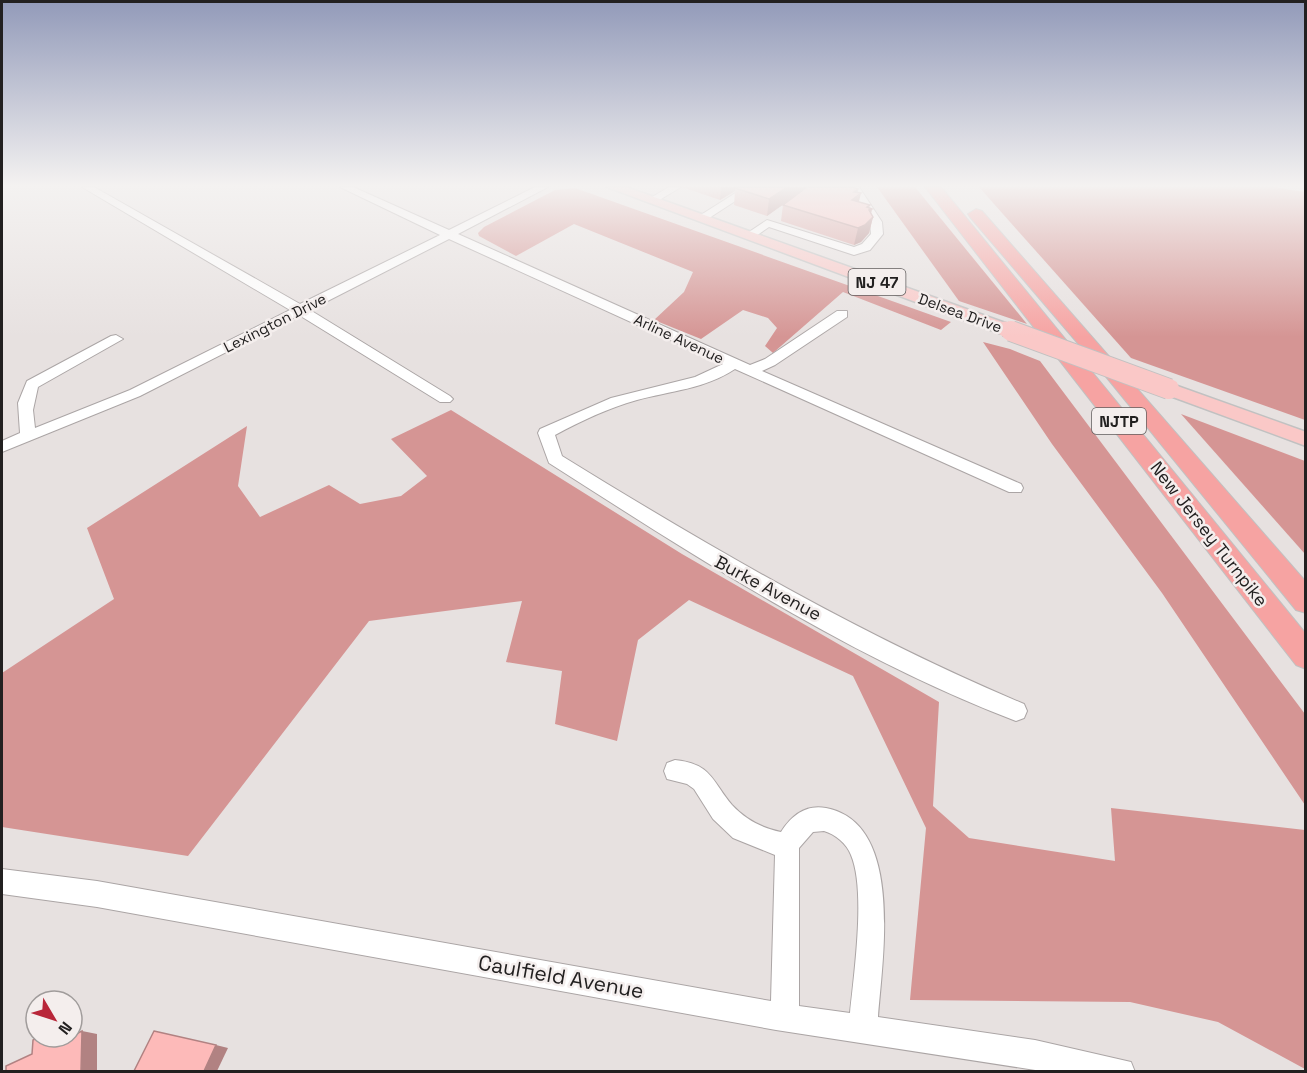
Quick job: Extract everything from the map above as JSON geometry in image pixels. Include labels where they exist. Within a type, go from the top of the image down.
[{"type":"highway","name":"New Jersey Turnpike","points":[[973,237],[1305,656]]},
{"type":"highway","name":"New Jersey Turnpike","points":[[995,237],[1114,374],[1305,602]]},
{"type":"main road","name":"Delsea Drive","points":[[752,237],[1305,439]]},
{"type":"street","points":[[174,237],[300,310],[445,399]]},
{"type":"street","name":"Lexington Drive","points":[[2,447],[135,393],[444,237]]},
{"type":"street","name":"Arline Avenue","points":[[457,237],[733,364],[1015,488]]},
{"type":"street","points":[[811,237],[854,251],[866,248],[875,237]]},
{"type":"street","points":[[751,370],[770,362],[842,314]]},
{"type":"street","points":[[29,436],[25,425],[25,415],[27,394],[32,384],[116,339]]},
{"type":"street","name":"Burke Avenue","points":[[733,364],[694,383],[641,394],[604,406],[546,433],[555,459],[703,553],[906,662],[952,685],[1016,711]]},
{"type":"street","points":[[675,771],[688,772],[702,779],[725,816],[738,828],[756,839],[788,846]]},
{"type":"street","points":[[785,1017],[788,846],[799,824],[813,818],[831,820],[845,828],[861,846],[869,890],[869,940],[863,1028]]},
{"type":"street","name":"Caulfield Avenue","points":[[2,882],[108,896],[785,1017],[1063,1058],[1121,1071]]},
{"type":"shaded area","points":[[481,237],[550,237],[516,256]]},
{"type":"shaded area","points":[[606,237],[713,237],[951,322],[941,330],[843,292],[773,353],[765,346],[777,328],[768,318],[743,310],[701,339],[654,320],[684,292],[693,272]]},
{"type":"shaded area","points":[[913,237],[956,237],[1027,324],[959,301]]},
{"type":"shaded area","points":[[1024,237],[1305,237],[1305,420],[1131,358]]},
{"type":"shaded area","points":[[983,342],[1010,349],[1040,361],[1305,714],[1305,805],[1162,593],[1052,444]]},
{"type":"shaded area","points":[[451,410],[682,554],[939,702],[933,806],[969,838],[1115,861],[1111,808],[1305,830],[1305,1069],[1218,1022],[1130,1002],[910,1000],[926,828],[853,676],[689,600],[638,640],[617,741],[555,724],[562,671],[506,662],[522,601],[369,621],[188,856],[2,827],[2,673],[114,599],[87,528],[247,426],[238,486],[260,517],[329,485],[360,504],[401,496],[427,476],[391,439]]},
{"type":"shaded area","points":[[1181,414],[1305,461],[1305,554]]},
{"type":"building","points":[[154,1031],[216,1045],[204,1071],[134,1071]]},
{"type":"building","points":[[32,1049],[82,1049],[81,1071],[6,1071],[6,1066],[32,1054]]}]
